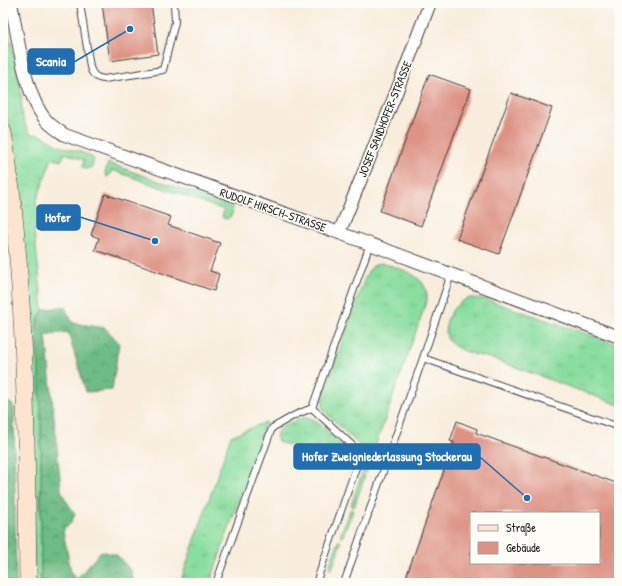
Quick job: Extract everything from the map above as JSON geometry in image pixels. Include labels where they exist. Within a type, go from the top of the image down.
[{"type":"main road","points":[[3,132],[16,228],[23,316],[26,402],[28,583]]},
{"type":"street","name":"RUDOLF HIRSCH-STRASSE","points":[[11,3],[28,83],[33,98],[46,120],[65,135],[370,244],[619,337]]},
{"type":"street","name":"JOSEF SANDHOFER-STRASSE","points":[[339,233],[430,3]]},
{"type":"lane","points":[[80,3],[90,67],[92,73],[97,78],[104,79],[163,70],[175,22],[174,3]]},
{"type":"lane","points":[[216,583],[272,428],[295,415],[312,408],[370,244]]},
{"type":"lane","points":[[344,583],[423,358],[450,274]]},
{"type":"lane","points":[[423,358],[619,428]]},
{"type":"lane","points":[[312,408],[354,447],[358,453],[359,459],[316,583]]},
{"type":"green space","points":[[3,3],[20,86],[22,116],[31,134],[42,136],[58,145],[86,154],[94,159],[92,167],[86,169],[82,167],[84,160],[65,153],[61,161],[52,158],[35,205],[43,209],[44,220],[40,231],[34,230],[43,310],[37,323],[41,417],[41,583],[35,583],[17,177],[3,92]]},
{"type":"green space","points":[[108,163],[232,207],[232,213],[229,218],[225,219],[222,217],[224,210],[112,170],[107,177],[105,173]]},
{"type":"green space","points":[[380,263],[404,270],[419,279],[427,293],[427,300],[366,473],[361,472],[365,458],[363,449],[325,412],[323,408],[323,396],[363,283],[371,268]]},
{"type":"green space","points":[[470,298],[485,299],[619,345],[619,405],[496,360],[466,352],[456,347],[447,338],[447,321],[457,305]]},
{"type":"green space","points":[[64,306],[73,323],[105,328],[119,343],[112,390],[86,392],[68,332],[46,335],[61,490],[75,514],[71,523],[63,531],[71,572],[77,579],[101,551],[117,555],[131,571],[134,583],[41,583],[41,417],[37,323],[43,310]]},
{"type":"green space","points":[[3,399],[13,405],[14,409],[16,583],[3,583]]},
{"type":"green space","points":[[301,418],[308,418],[316,421],[351,454],[353,458],[352,462],[344,465],[279,442],[276,438],[279,430],[287,424]]},
{"type":"green space","points":[[266,422],[210,583],[180,583],[231,436]]},
{"type":"green space","points":[[362,474],[365,476],[354,507],[352,507],[351,505]]},
{"type":"green space","points":[[351,509],[353,511],[342,538],[340,536]]},
{"type":"green space","points":[[339,540],[341,542],[332,569],[330,569],[329,567]]},
{"type":"building","points":[[102,3],[151,3],[158,54],[110,61]]},
{"type":"building","points":[[429,74],[471,89],[421,226],[380,211]]},
{"type":"building","points":[[511,93],[552,108],[499,254],[457,239]]},
{"type":"building","points":[[105,194],[171,217],[168,225],[220,243],[210,271],[219,274],[214,291],[95,250],[99,238],[91,235]]},
{"type":"building","points":[[457,421],[477,429],[476,433],[619,484],[619,583],[404,583],[454,442],[450,441]]},
{"type":"place","name":"Scania","points":[[130,29]]},
{"type":"place","name":"Hofer","points":[[155,241]]},
{"type":"place","name":"Hofer Zweigniederlassung Stockerau","points":[[527,498]]}]
